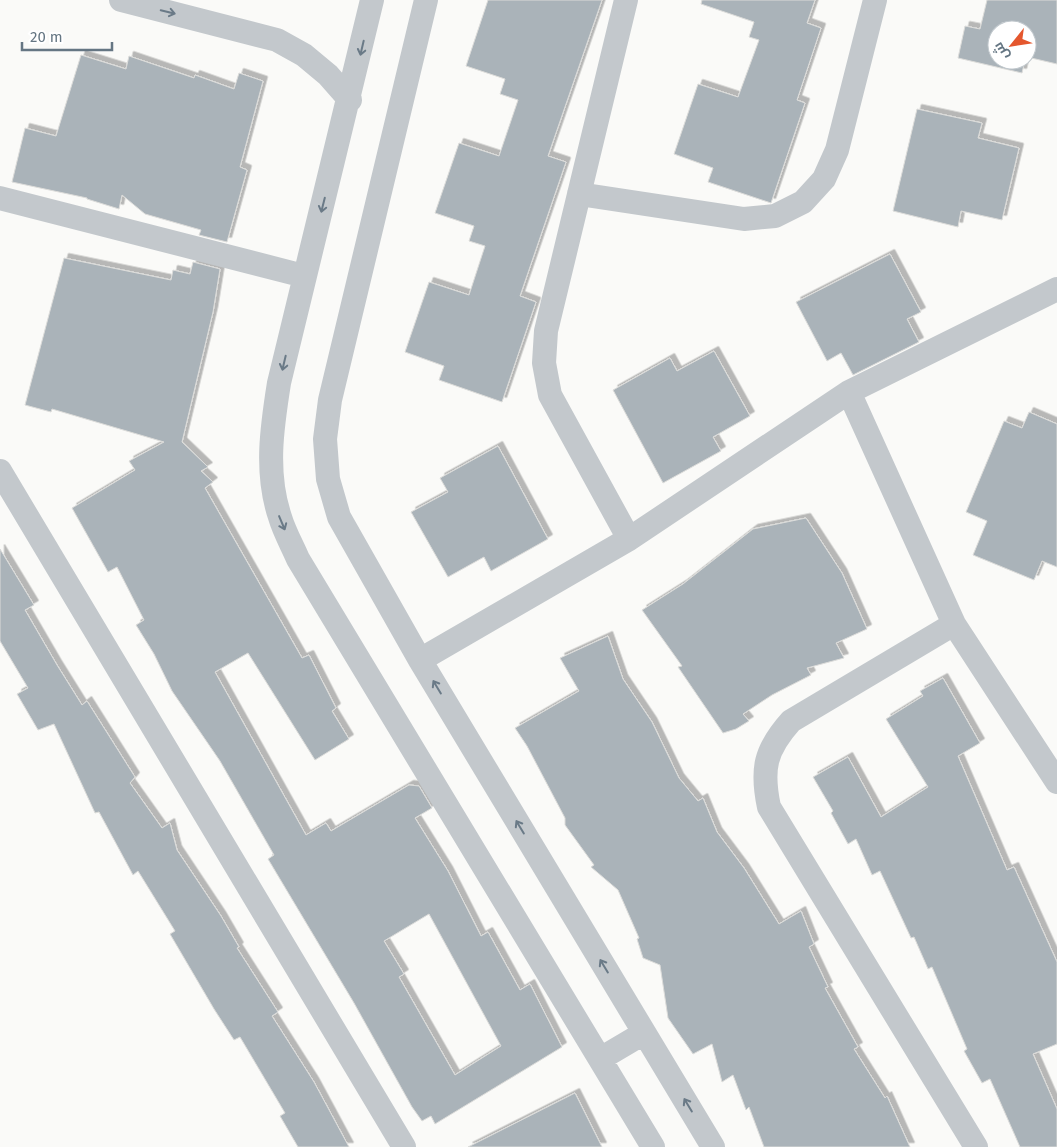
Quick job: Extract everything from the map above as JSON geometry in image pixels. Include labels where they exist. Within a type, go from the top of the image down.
[{"type":"street","points":[[121,0],[277,40],[304,55],[328,75],[350,100]]},
{"type":"street","points":[[372,0],[350,100],[304,276],[279,383],[272,424],[270,472],[280,517],[298,560],[653,1147]]},
{"type":"street","points":[[426,0],[330,400],[325,440],[328,479],[339,517],[420,660],[713,1147]]},
{"type":"street","points":[[626,0],[546,330],[544,363],[550,395],[564,424],[629,539]]},
{"type":"street","points":[[579,194],[744,219],[775,216],[803,202],[824,179],[837,150],[875,0]]},
{"type":"street","points":[[0,198],[304,276]]},
{"type":"street","points":[[420,660],[629,539],[849,392],[1057,289]]},
{"type":"street","points":[[849,392],[954,624],[1057,782]]},
{"type":"street","points":[[0,471],[404,1147]]},
{"type":"street","points":[[954,624],[791,721],[776,738],[766,760],[764,784],[769,807],[976,1147]]},
{"type":"street","points":[[600,1059],[644,1033]]},
{"type":"building","points":[[488,0],[602,0],[548,156],[566,162],[520,296],[536,302],[502,402],[439,380],[444,366],[405,352],[429,282],[469,295],[485,246],[469,241],[474,226],[435,213],[459,143],[499,156],[518,100],[500,94],[505,79],[466,66]]},
{"type":"building","points":[[702,0],[815,0],[807,23],[821,28],[797,100],[805,103],[771,203],[708,182],[713,168],[674,154],[698,84],[738,97],[759,40],[749,37],[754,22],[701,4]]},
{"type":"building","points":[[987,0],[1057,0],[1057,64],[1037,59],[1037,20],[987,20],[987,65],[958,58],[965,26],[980,29]]},
{"type":"building","points":[[81,55],[126,69],[129,56],[194,78],[195,75],[234,89],[239,73],[263,81],[240,167],[247,170],[227,242],[199,235],[201,230],[145,214],[122,195],[119,209],[87,198],[12,182],[25,128],[56,136]]},
{"type":"building","points":[[1009,70],[1023,70],[1022,73]]},
{"type":"building","points":[[917,109],[982,123],[978,138],[1019,148],[1002,220],[961,211],[958,227],[893,211]]},
{"type":"building","points":[[890,254],[921,312],[907,319],[919,342],[853,375],[841,353],[827,361],[796,302]]},
{"type":"building","points":[[64,258],[171,280],[173,270],[190,274],[193,262],[220,269],[213,312],[182,442],[208,467],[201,471],[213,482],[205,488],[302,658],[309,655],[336,708],[332,711],[349,739],[315,760],[248,653],[215,672],[306,835],[326,823],[331,831],[409,785],[419,786],[432,808],[415,818],[448,871],[481,936],[488,932],[520,990],[530,984],[562,1047],[435,1124],[431,1116],[422,1121],[412,1107],[354,1003],[268,859],[274,855],[220,761],[172,691],[154,654],[136,625],[144,620],[117,567],[108,572],[72,508],[135,470],[129,461],[164,442],[52,409],[51,412],[25,405]],"holes":[[[429,914],[501,1046],[455,1075],[399,977],[404,974],[384,941]]]},
{"type":"building","points":[[714,351],[750,416],[713,437],[721,451],[663,483],[613,390],[670,358],[677,371]]},
{"type":"building","points":[[1029,412],[1057,424],[1057,567],[1042,561],[1034,580],[973,555],[987,521],[966,512],[1004,421],[1022,428]]},
{"type":"building","points":[[498,446],[548,539],[491,571],[484,557],[448,577],[411,512],[448,492],[440,478]]},
{"type":"building","points":[[806,518],[842,573],[867,629],[836,643],[844,658],[807,668],[811,675],[772,695],[743,714],[749,721],[736,729],[723,733],[678,667],[682,666],[642,610],[683,584],[753,529]]},
{"type":"building","points":[[0,549],[34,605],[25,610],[57,665],[82,705],[87,701],[135,777],[130,783],[162,828],[170,823],[177,850],[221,916],[239,947],[237,948],[278,1012],[272,1016],[314,1082],[349,1147],[298,1147],[280,1116],[285,1113],[240,1037],[234,1040],[170,934],[175,931],[138,871],[133,875],[99,812],[95,813],[54,724],[38,730],[17,694],[28,688],[0,641]]},
{"type":"building","points":[[608,636],[623,679],[652,722],[679,778],[698,801],[703,798],[717,832],[744,868],[779,924],[801,911],[814,944],[809,947],[828,987],[825,988],[858,1047],[854,1049],[885,1098],[887,1096],[910,1147],[764,1147],[749,1107],[746,1110],[733,1075],[722,1082],[712,1044],[693,1054],[668,1018],[660,965],[643,958],[637,939],[639,938],[618,890],[591,867],[594,865],[565,825],[565,818],[527,746],[515,728],[579,691],[560,658]]},
{"type":"building","points":[[943,678],[980,743],[958,756],[1007,870],[1014,867],[1057,962],[1057,1044],[1033,1054],[1057,1109],[1057,1147],[1020,1147],[990,1079],[982,1083],[964,1051],[967,1049],[932,967],[928,969],[914,937],[911,938],[880,871],[872,875],[856,839],[848,844],[831,813],[833,811],[813,777],[848,757],[881,817],[928,787],[886,719],[923,696],[920,691]]},
{"type":"building","points":[[575,1093],[602,1147],[468,1147]]}]
